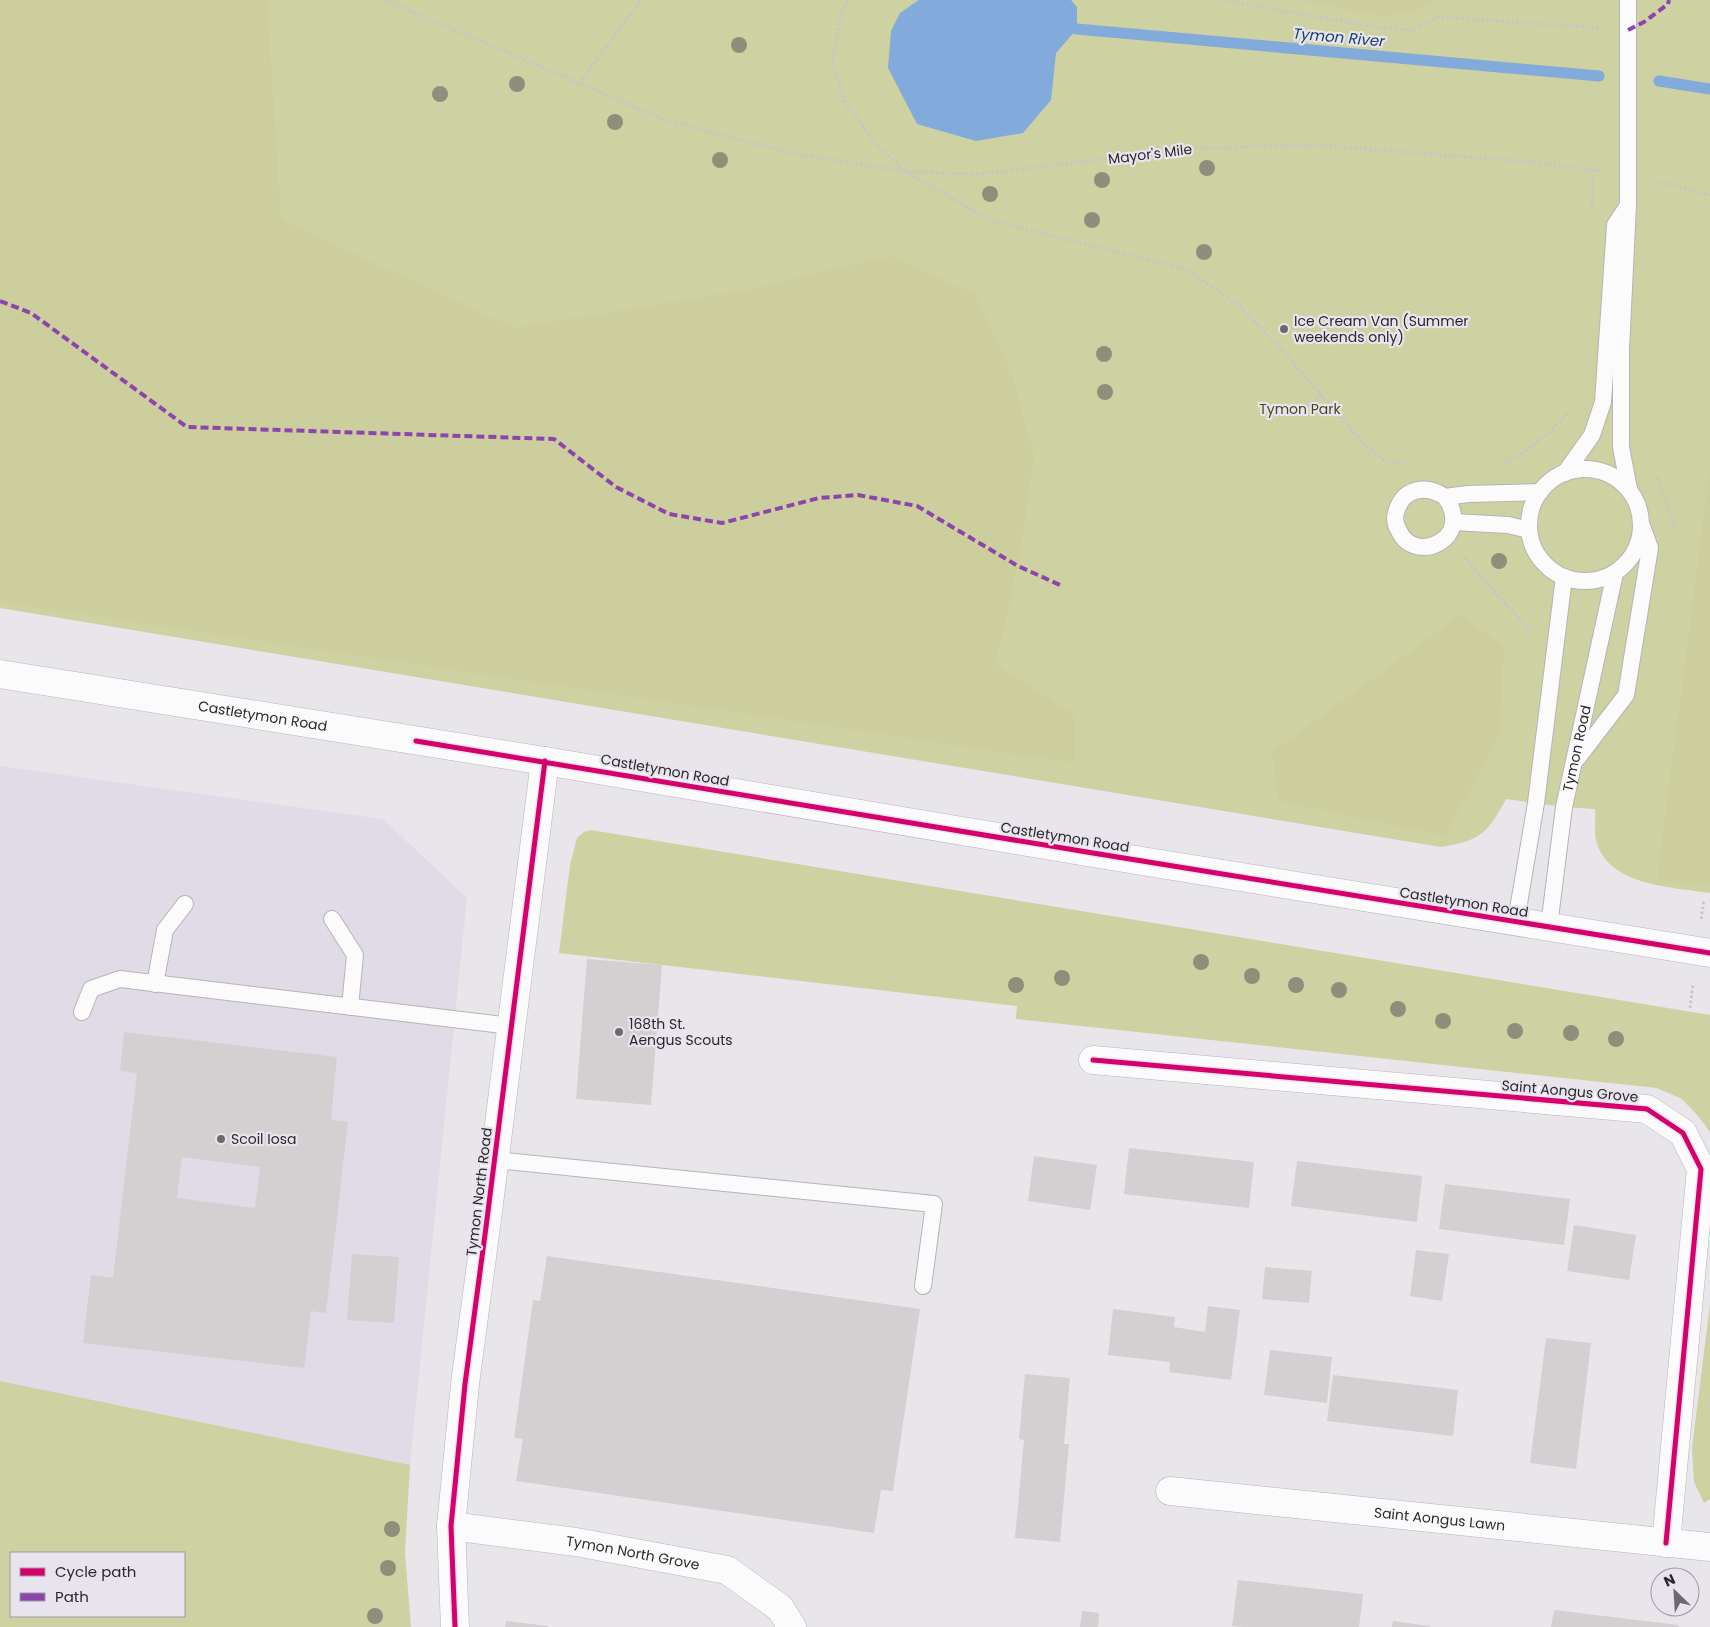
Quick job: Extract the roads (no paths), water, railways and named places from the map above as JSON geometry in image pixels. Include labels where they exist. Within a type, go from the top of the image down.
[{"type":"street","name":"Castletymon Road","points":[[0,674],[545,761],[1099,854],[1710,953]]},
{"type":"street","name":"Tymon North Road","points":[[455,1627],[451,1526],[465,1384],[545,761]]},
{"type":"street","name":"Saint Aongus Grove","points":[[1093,1060],[1647,1109],[1683,1133],[1702,1169],[1666,1543]]},
{"type":"street","name":"Saint Aongus Lawn","points":[[1170,1490],[1710,1547]]},
{"type":"street","name":"Tymon North Grove","points":[[451,1526],[576,1542],[727,1570],[780,1608],[792,1627]]},
{"type":"lane","points":[[1628,0],[1628,205],[1621,349],[1620,447],[1629,489]]},
{"type":"lane","points":[[1565,473],[1592,435],[1603,402],[1615,225],[1628,205]]},
{"type":"lane","points":[[1582,469],[1600,471],[1616,478],[1629,489],[1637,501],[1641,516],[1642,532],[1637,548],[1628,562],[1615,573],[1598,579],[1581,581],[1564,577],[1551,569],[1540,558],[1533,545],[1529,530],[1533,504],[1540,492],[1556,477],[1565,473],[1582,469]]},
{"type":"lane","points":[[1419,489],[1428,489],[1445,497],[1454,513],[1453,522],[1451,530],[1439,543],[1422,547],[1413,545],[1405,540],[1399,533],[1395,515],[1403,498],[1419,489]]},
{"type":"lane","points":[[1445,497],[1468,494],[1540,492]]},
{"type":"lane","points":[[1453,522],[1508,525],[1529,530]]},
{"type":"lane","points":[[1575,762],[1626,695],[1650,548],[1641,524]]},
{"type":"lane","name":"Tymon Road","points":[[1549,926],[1564,807],[1615,573]]},
{"type":"lane","points":[[1516,921],[1536,803],[1564,577]]},
{"type":"lane","points":[[155,984],[165,930],[186,904]]},
{"type":"lane","points":[[332,919],[355,955],[350,1007]]},
{"type":"lane","points":[[82,1012],[91,989],[120,979],[511,1026]]},
{"type":"lane","points":[[495,1160],[934,1204],[923,1286]]},
{"type":"water","points":[[919,0],[1071,0],[1077,7],[1077,29],[1056,53],[1051,100],[1023,133],[976,141],[917,124],[888,68],[891,31],[900,13]]},
{"type":"waterway","name":"Tymon River","points":[[1063,26],[1077,29],[1599,76]]},
{"type":"waterway","name":"Tymon River","points":[[1659,81],[1710,89]]},
{"type":"place","name":"Ice Cream Van (Summer weekends only)","points":[[1284,329]]},
{"type":"place","name":"168th St. Aengus Scouts","points":[[619,1032]]},
{"type":"place","name":"Scoil Iosa","points":[[221,1139]]},
{"type":"park label","name":"Tymon Park","points":[[1300,409]]}]
